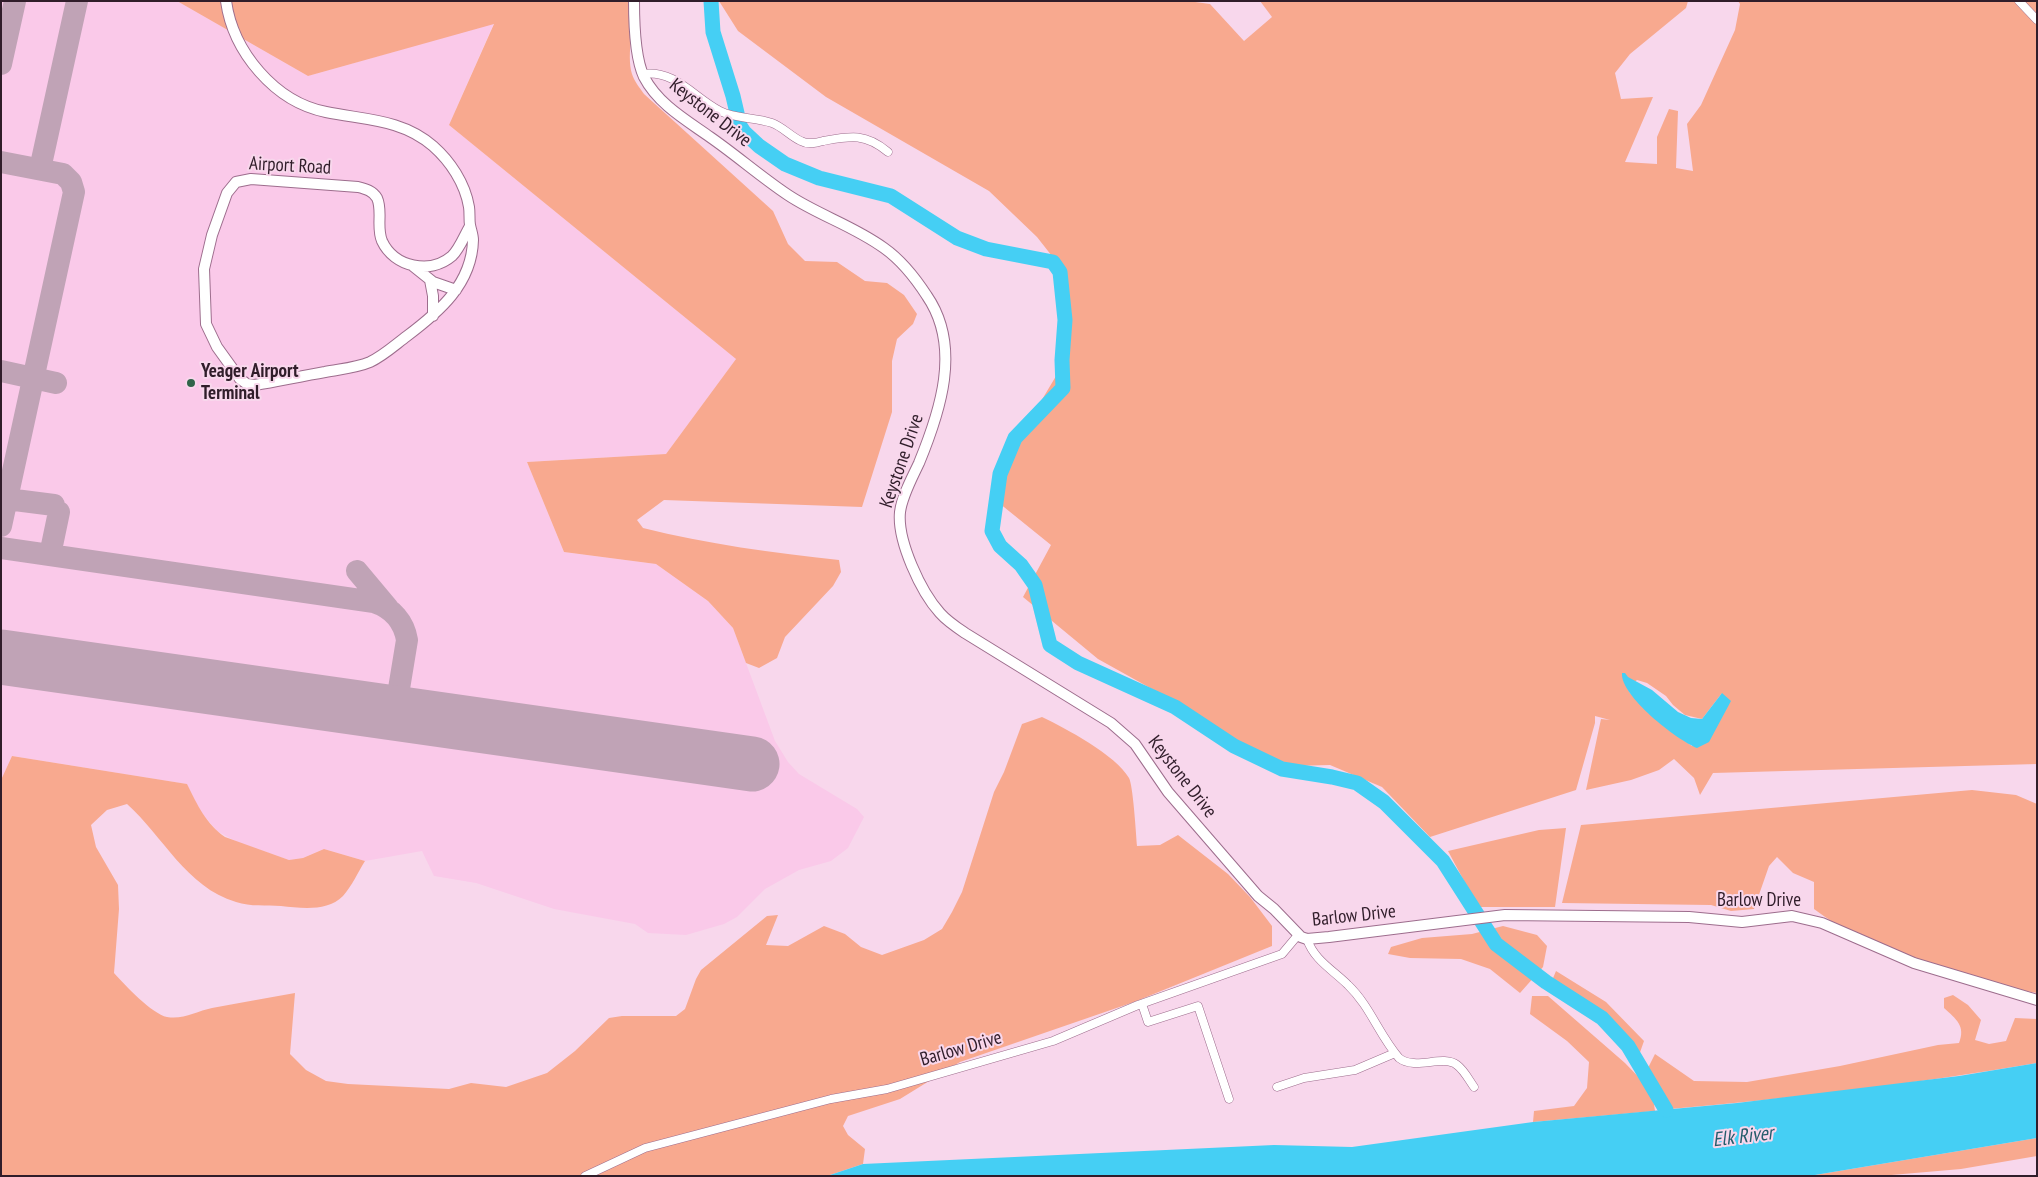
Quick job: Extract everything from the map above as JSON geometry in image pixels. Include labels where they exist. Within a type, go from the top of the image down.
[{"type":"street","name":"Airport Road","points":[[226,1],[232,25],[245,52],[259,71],[284,94],[298,103],[325,112],[370,118],[397,125],[416,134],[434,147],[449,163],[461,184],[469,207],[473,238],[466,271],[456,290],[433,316],[385,352],[364,364],[255,385],[247,384],[236,374],[217,347],[206,324],[204,278],[206,257],[227,193],[233,184],[241,180],[251,179],[358,187],[369,190],[378,201],[379,229],[385,245],[399,259],[413,266],[430,280],[440,286],[456,290]]},
{"type":"street","name":"Keystone Drive","points":[[634,1],[634,26],[643,74],[651,88],[664,103],[788,195],[884,248],[896,258],[926,294],[936,313],[943,335],[944,383],[934,423],[904,500],[900,519],[907,552],[928,597],[940,614],[965,633],[1111,723],[1128,737],[1168,792],[1240,877],[1303,937],[1312,953],[1347,984],[1362,1001],[1394,1053]]},
{"type":"street","points":[[2019,1],[2037,20]]},
{"type":"street","points":[[643,74],[660,74],[674,80],[714,108],[730,114],[772,123],[807,143],[858,137],[870,140],[888,152]]},
{"type":"street","points":[[413,266],[429,266],[450,258],[459,248],[470,226]]},
{"type":"street","points":[[430,280],[433,291],[433,316]]},
{"type":"street","name":"Barlow Drive","points":[[585,1176],[645,1148],[812,1104],[887,1088],[1053,1041],[1142,1004],[1282,954],[1303,937],[1496,916],[1680,916],[1742,922],[1784,916],[1800,917],[1822,923],[1914,963],[2037,1000]]},
{"type":"street","points":[[1142,1004],[1148,1022],[1198,1006],[1229,1099]]},
{"type":"street","points":[[1277,1086],[1304,1078],[1355,1070],[1394,1053],[1404,1062],[1409,1063],[1451,1062],[1456,1064],[1474,1087]]},
{"type":"shaded area","points":[[1,1],[177,1],[308,76],[494,23],[449,125],[736,359],[666,454],[527,462],[564,552],[656,564],[708,601],[733,628],[775,741],[788,762],[799,774],[857,809],[864,817],[848,848],[831,861],[799,870],[765,889],[737,917],[724,924],[686,935],[648,933],[635,924],[554,909],[476,883],[434,876],[422,851],[365,861],[324,849],[303,858],[289,860],[237,842],[217,831],[201,812],[186,784],[12,756],[1,780]]},
{"type":"shaded area","points":[[177,1],[633,1],[630,66],[634,79],[644,94],[773,211],[788,244],[805,261],[837,262],[865,281],[887,283],[904,295],[917,314],[913,324],[897,339],[892,361],[892,412],[862,507],[664,500],[637,520],[643,528],[691,539],[839,560],[841,572],[833,586],[785,637],[777,658],[759,668],[746,663],[733,628],[708,601],[656,564],[564,552],[527,462],[666,454],[736,359],[449,125],[494,24],[308,76]]},
{"type":"shaded area","points":[[719,1],[1188,1],[1210,4],[1244,41],[1272,17],[1260,1],[1688,1],[1686,8],[1630,54],[1615,73],[1621,99],[1653,97],[1625,162],[1657,164],[1657,137],[1669,109],[1678,111],[1676,168],[1693,171],[1687,124],[1701,105],[1735,30],[1740,4],[1738,1],[2037,1],[2037,764],[1713,773],[1700,795],[1694,778],[1674,759],[1659,770],[1631,780],[1586,790],[1601,719],[1610,720],[1595,716],[1595,723],[1576,790],[1430,837],[1382,787],[1330,765],[1290,766],[1248,750],[1170,699],[1098,659],[1023,597],[1051,545],[999,503],[1005,451],[1031,418],[1065,361],[1066,321],[1059,265],[1037,237],[989,191],[826,97],[738,31]],"holes":[[[1637,680],[1647,683],[1666,696],[1685,715],[1702,719],[1722,693],[1692,746],[1660,723],[1627,688]]]},
{"type":"shaded area","points":[[1042,717],[1102,751],[1129,778],[1133,799],[1137,846],[1160,845],[1178,835],[1228,874],[1250,897],[1272,926],[1272,946],[1134,1002],[960,1062],[900,1099],[848,1116],[843,1126],[848,1135],[865,1149],[863,1164],[827,1176],[1,1176],[1,780],[12,756],[187,784],[207,820],[225,837],[289,860],[303,858],[324,849],[365,861],[343,896],[329,905],[305,908],[242,904],[218,895],[189,873],[127,804],[107,810],[91,825],[96,847],[118,885],[119,909],[114,973],[154,1011],[173,1018],[212,1008],[295,993],[290,1054],[306,1070],[326,1081],[348,1084],[449,1089],[471,1083],[506,1087],[547,1073],[575,1051],[609,1018],[622,1016],[676,1016],[685,1009],[701,970],[767,916],[778,915],[766,945],[788,946],[824,926],[845,934],[861,947],[882,955],[924,940],[942,929],[962,892],[994,792],[1004,772],[1022,724]]},
{"type":"shaded area","points":[[1972,790],[2016,795],[2037,804],[2037,993],[2015,989],[1910,957],[1835,924],[1814,909],[1814,882],[1793,873],[1777,857],[1769,866],[1754,909],[1731,911],[1711,905],[1562,903],[1581,825]]},
{"type":"shaded area","points":[[1566,828],[1555,907],[1478,907],[1448,851],[1539,830]]},
{"type":"shaded area","points":[[1503,926],[1537,935],[1547,946],[1543,967],[1520,993],[1490,969],[1461,959],[1410,958],[1388,954],[1391,947],[1422,938],[1472,934]]},
{"type":"shaded area","points":[[1556,971],[1606,1002],[1644,1041],[1638,1058],[1613,1023],[1587,1003],[1551,983]]},
{"type":"shaded area","points":[[1953,995],[1968,1005],[1981,1020],[1975,1040],[1989,1044],[2006,1041],[2015,1018],[2037,1019],[2037,1063],[1854,1090],[1670,1109],[1647,1070],[1655,1054],[1694,1081],[1747,1082],[1840,1066],[1938,1045],[1959,1043],[1961,1032],[1959,1023],[1944,1008],[1944,998]]},
{"type":"shaded area","points":[[1532,996],[1548,996],[1625,1063],[1652,1091],[1655,1111],[1533,1122],[1534,1111],[1574,1106],[1587,1088],[1589,1062],[1567,1041],[1530,1014]]},
{"type":"shaded area","points":[[2037,1138],[2037,1156],[1961,1169],[1880,1176],[1809,1176]]},
{"type":"water","points":[[1622,673],[1652,690],[1678,712],[1691,718],[1702,719],[1722,693],[1731,701],[1709,742],[1697,748],[1664,727],[1640,705],[1630,693]]},
{"type":"water","name":"Elk River","points":[[2037,1063],[2037,1138],[1809,1176],[827,1176],[863,1164],[1274,1145],[1352,1147],[1533,1122],[1737,1103],[1959,1076]]},
{"type":"waterway","points":[[711,1],[713,32],[733,96],[740,126],[759,146],[785,164],[819,178],[891,196],[957,238],[986,249],[1053,262],[1060,272],[1065,320],[1062,360],[1063,388],[1015,438],[1000,474],[992,531],[1000,546],[1021,565],[1035,585],[1050,645],[1078,663],[1175,707],[1234,746],[1282,769],[1357,783],[1384,802],[1443,861],[1496,944],[1546,982],[1602,1018],[1628,1046],[1666,1110]]},
{"type":"taxiway","points":[[1,64],[15,1]]},
{"type":"taxiway","points":[[40,169],[77,1]]},
{"type":"taxiway","points":[[1,162],[63,174],[71,182],[74,192],[1,526]]},
{"type":"taxiway","points":[[1,371],[56,383]]},
{"type":"taxiway","points":[[7,499],[54,505]]},
{"type":"taxiway","points":[[50,555],[59,512]]},
{"type":"taxiway","points":[[1,548],[374,602],[396,616],[403,627],[407,640],[395,713]]},
{"type":"taxiway","points":[[357,571],[388,608]]},
{"type":"runway","points":[[1,657],[752,764]]},
{"type":"place","name":"Yeager Airport Terminal","points":[[191,383]]}]
